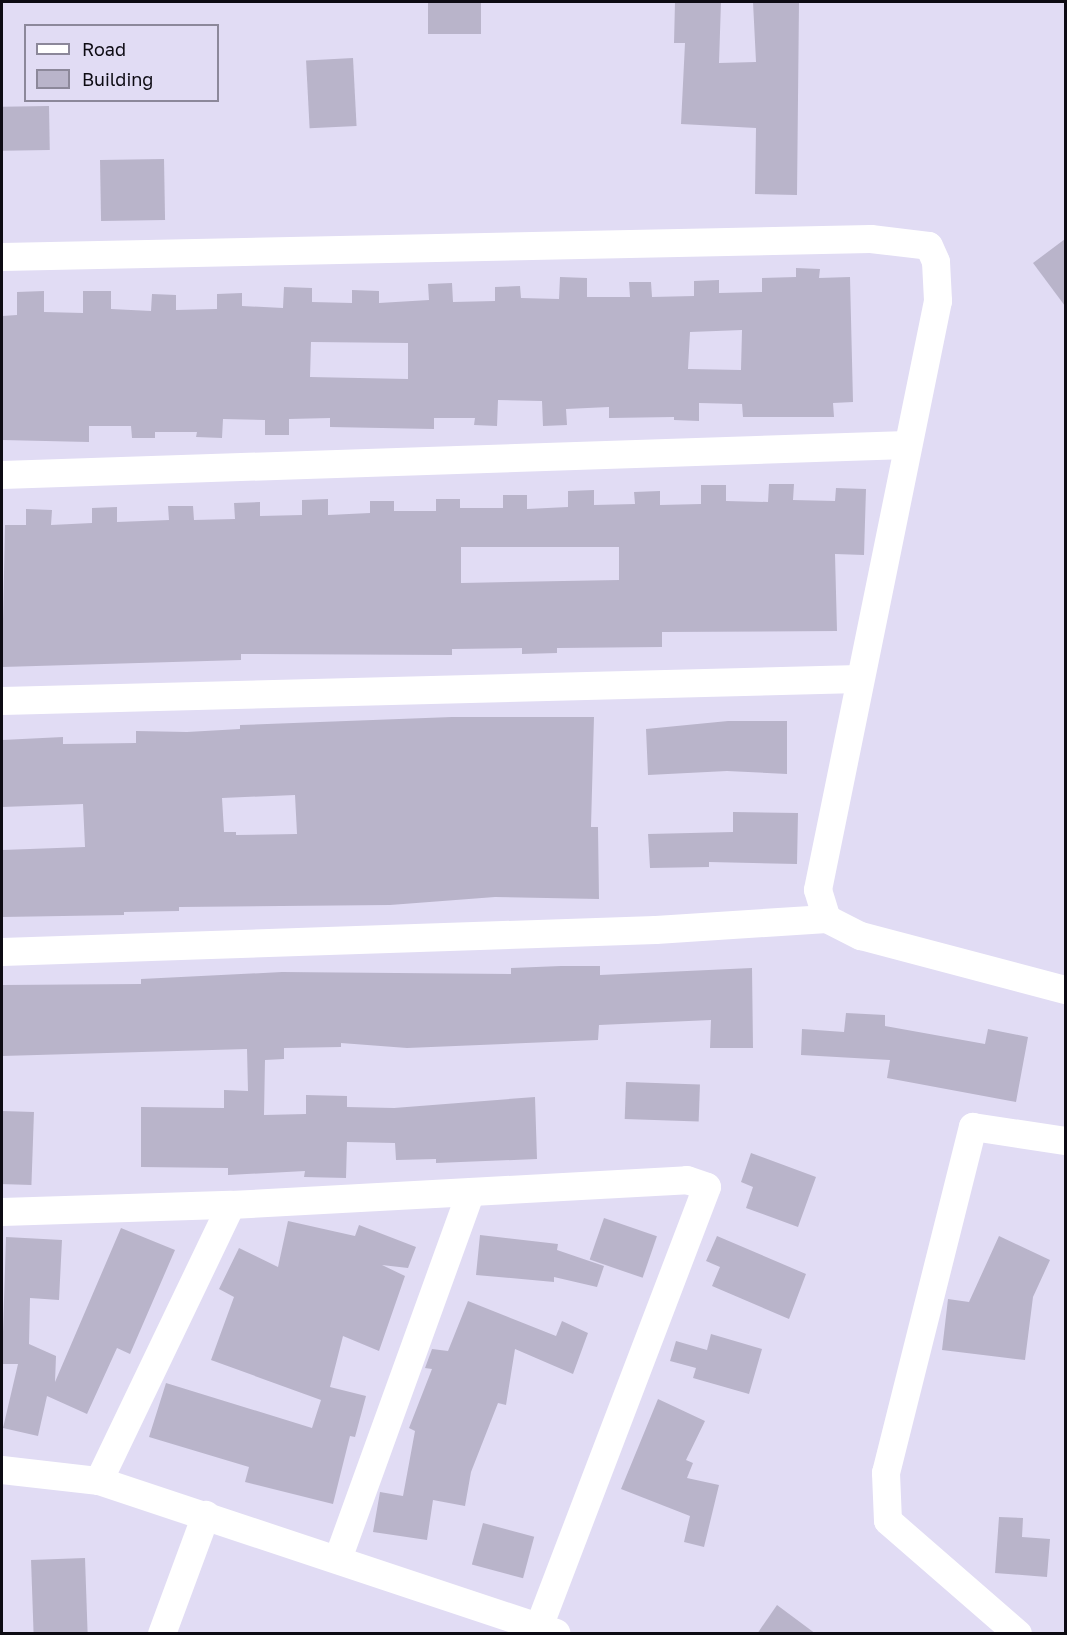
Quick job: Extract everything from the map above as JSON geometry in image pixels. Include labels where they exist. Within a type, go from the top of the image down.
[{"type":"street","points":[[2,257],[871,239],[928,246],[936,262],[938,301],[821,862],[818,890],[827,919]]},
{"type":"street","points":[[2,475],[908,446]]},
{"type":"street","points":[[2,701],[860,679]]},
{"type":"street","points":[[2,952],[656,930],[827,919],[861,936],[1065,990]]},
{"type":"street","points":[[1018,1634],[888,1521],[886,1473],[973,1127],[1065,1141]]},
{"type":"street","points":[[2,1212],[231,1205],[687,1180],[707,1187],[548,1630],[99,1481],[2,1470]]},
{"type":"street","points":[[338,1559],[471,1192]]},
{"type":"street","points":[[99,1481],[231,1205]]},
{"type":"street","points":[[162,1634],[206,1515]]},
{"type":"building","points":[[428,2],[481,2],[481,34],[428,34]]},
{"type":"building","points":[[675,2],[721,2],[719,63],[756,62],[753,2],[799,2],[797,195],[755,194],[756,128],[681,124],[685,43],[674,43]]},
{"type":"building","points":[[353,58],[357,126],[310,128],[306,60]]},
{"type":"building","points":[[49,106],[50,150],[3,151],[2,107]]},
{"type":"building","points":[[164,159],[165,220],[101,221],[100,160]]},
{"type":"building","points":[[1065,239],[1065,306],[1033,263]]},
{"type":"building","points":[[796,268],[820,269],[819,278],[850,277],[853,402],[833,403],[834,417],[743,417],[742,404],[699,403],[699,421],[674,420],[674,417],[609,418],[609,407],[566,409],[567,425],[543,426],[542,401],[498,400],[497,426],[474,425],[475,418],[434,418],[434,429],[330,427],[330,418],[289,419],[289,435],[265,435],[265,420],[223,419],[222,438],[196,437],[197,432],[155,432],[155,438],[132,438],[131,426],[89,426],[89,442],[2,440],[2,316],[17,315],[17,292],[44,291],[44,312],[83,313],[83,291],[111,291],[111,309],[151,311],[152,294],[176,295],[176,310],[217,309],[217,294],[242,293],[242,306],[283,308],[284,287],[312,288],[312,302],[352,303],[352,290],[379,291],[379,303],[429,300],[428,284],[452,283],[453,302],[495,301],[495,287],[520,286],[521,298],[559,299],[560,277],[587,278],[587,297],[630,297],[629,282],[651,282],[652,297],[694,296],[694,281],[719,280],[719,293],[762,292],[762,278],[796,277]],"holes":[[[742,330],[741,370],[688,369],[690,332]],[[311,342],[408,343],[408,379],[310,377]]]},
{"type":"building","points":[[769,484],[794,484],[793,500],[835,501],[836,488],[866,489],[864,555],[835,554],[837,631],[662,632],[662,647],[557,648],[557,653],[522,654],[522,648],[452,649],[452,655],[241,654],[241,660],[2,667],[5,525],[26,525],[26,509],[52,510],[51,525],[92,523],[92,508],[117,507],[117,522],[169,520],[168,506],[193,506],[194,520],[235,519],[234,503],[260,502],[260,516],[302,515],[302,500],[328,499],[328,515],[370,513],[370,501],[394,501],[394,511],[436,511],[436,499],[460,499],[460,508],[503,508],[503,495],[527,495],[527,509],[568,507],[568,491],[594,490],[594,505],[635,504],[634,492],[660,491],[660,505],[701,504],[701,485],[726,485],[726,501],[768,502]],"holes":[[[461,547],[619,547],[619,580],[461,583]]]},
{"type":"building","points":[[452,717],[594,717],[591,827],[598,827],[599,899],[495,897],[390,905],[179,907],[179,911],[124,912],[124,915],[2,917],[2,850],[85,847],[83,804],[2,807],[2,740],[63,737],[63,744],[136,743],[136,731],[187,732],[240,729],[240,725]],"holes":[[[295,795],[297,834],[236,835],[236,832],[224,832],[222,798]]]},
{"type":"building","points":[[728,721],[787,721],[787,774],[727,771],[648,775],[646,729]]},
{"type":"building","points":[[733,812],[798,813],[797,864],[709,862],[709,867],[650,868],[648,834],[733,832]]},
{"type":"building","points":[[600,966],[600,975],[752,968],[753,1048],[710,1048],[711,1020],[599,1025],[598,1040],[407,1048],[341,1043],[341,1047],[284,1048],[284,1059],[265,1060],[264,1115],[306,1114],[306,1095],[347,1096],[347,1107],[394,1108],[535,1097],[537,1159],[436,1163],[436,1159],[396,1160],[395,1143],[347,1142],[346,1178],[304,1177],[305,1171],[228,1175],[228,1168],[141,1167],[141,1107],[224,1108],[224,1090],[248,1091],[247,1049],[2,1056],[2,985],[141,984],[141,979],[282,972],[511,974],[511,968]]},
{"type":"building","points":[[846,1013],[885,1015],[885,1026],[985,1044],[988,1029],[1028,1037],[1016,1102],[887,1078],[890,1060],[801,1055],[802,1029],[844,1032]]},
{"type":"building","points":[[626,1082],[700,1085],[699,1122],[625,1119]]},
{"type":"building","points":[[2,1111],[34,1112],[31,1185],[2,1184]]},
{"type":"building","points":[[751,1153],[816,1177],[798,1227],[746,1208],[753,1187],[741,1182]]},
{"type":"building","points":[[604,1218],[657,1236],[643,1278],[590,1260]]},
{"type":"building","points":[[288,1221],[355,1236],[359,1225],[416,1247],[408,1268],[382,1265],[405,1276],[379,1351],[343,1336],[330,1387],[366,1396],[355,1437],[350,1436],[333,1504],[245,1482],[249,1467],[149,1437],[166,1383],[312,1428],[321,1400],[211,1360],[234,1297],[219,1289],[239,1248],[278,1267]]},
{"type":"building","points":[[121,1228],[175,1250],[130,1354],[117,1348],[87,1414],[47,1396],[38,1436],[3,1428],[18,1364],[2,1364],[6,1237],[62,1240],[59,1300],[30,1298],[29,1344],[56,1356],[55,1382]]},
{"type":"building","points":[[480,1235],[558,1244],[557,1250],[604,1266],[597,1287],[554,1277],[554,1282],[476,1275]]},
{"type":"building","points":[[717,1236],[806,1274],[789,1319],[712,1286],[720,1267],[706,1261]]},
{"type":"building","points":[[999,1236],[1050,1260],[1033,1297],[1025,1360],[942,1350],[948,1299],[969,1302]]},
{"type":"building","points":[[468,1301],[556,1336],[562,1321],[588,1333],[573,1374],[515,1349],[506,1405],[498,1403],[471,1472],[465,1506],[433,1500],[427,1540],[373,1532],[380,1492],[403,1496],[415,1431],[409,1428],[432,1369],[425,1368],[432,1349],[448,1351]]},
{"type":"building","points":[[711,1334],[762,1349],[749,1394],[693,1378],[696,1368],[670,1361],[676,1341],[707,1350]]},
{"type":"building","points":[[658,1399],[705,1421],[686,1460],[693,1463],[687,1478],[719,1485],[704,1547],[684,1542],[690,1516],[621,1489]]},
{"type":"building","points":[[999,1517],[1023,1518],[1022,1537],[1050,1539],[1047,1577],[995,1573]]},
{"type":"building","points":[[483,1523],[534,1537],[523,1578],[472,1565]]},
{"type":"building","points":[[85,1558],[88,1634],[34,1634],[31,1560]]},
{"type":"building","points":[[777,1605],[816,1634],[757,1634]]}]
